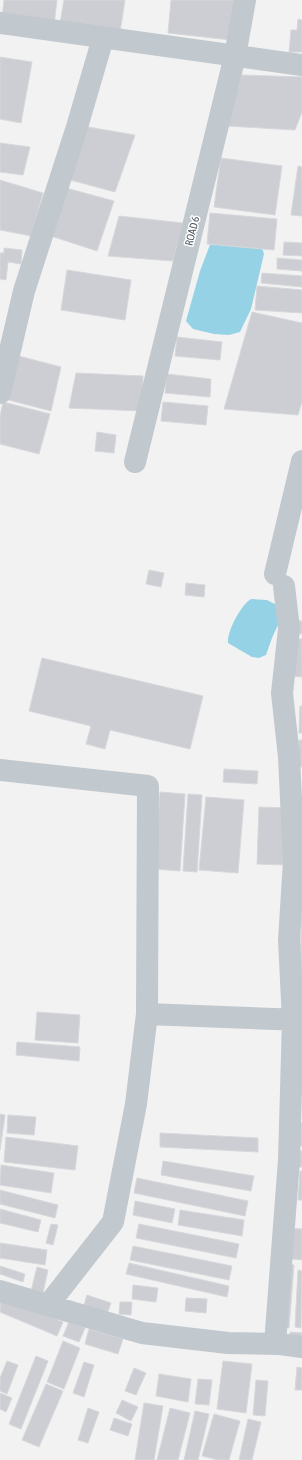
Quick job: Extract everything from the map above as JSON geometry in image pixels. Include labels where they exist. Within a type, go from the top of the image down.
[{"type":"street","name":"ROAD 6","points":[[135,462],[235,56],[245,0]]},
{"type":"street","points":[[0,23],[302,65]]},
{"type":"street","points":[[0,393],[24,291],[104,38]]},
{"type":"street","points":[[274,1344],[297,1020],[289,940],[294,860],[289,757],[282,693],[289,629],[280,580],[302,461]]},
{"type":"street","points":[[0,770],[148,786],[147,1014],[136,1104],[113,1222],[48,1305]]},
{"type":"street","points":[[147,1014],[297,1020]]},
{"type":"street","points":[[0,1291],[142,1333],[228,1342],[302,1347]]},
{"type":"water","points":[[214,234],[259,238],[264,254],[251,309],[240,332],[229,335],[214,334],[193,329],[186,321],[200,271]]},
{"type":"water","points":[[251,599],[267,600],[277,605],[281,618],[266,655],[259,658],[252,657],[228,643],[228,638],[235,619],[247,602]]},
{"type":"building","points":[[4,0],[57,0],[54,25],[2,18]]},
{"type":"building","points":[[64,0],[125,0],[120,32],[60,23]]},
{"type":"building","points":[[171,0],[235,0],[231,40],[168,33]]},
{"type":"building","points":[[298,19],[302,20],[302,52],[289,52],[291,30],[297,30]]},
{"type":"building","points":[[0,57],[32,62],[21,123],[0,119]]},
{"type":"building","points":[[242,75],[302,77],[302,112],[295,130],[227,126]]},
{"type":"building","points":[[82,126],[135,135],[115,192],[63,178]]},
{"type":"building","points":[[0,143],[30,147],[23,175],[0,172]]},
{"type":"building","points":[[221,158],[282,166],[275,215],[214,207]]},
{"type":"building","points":[[298,166],[302,167],[302,216],[291,215]]},
{"type":"building","points":[[0,180],[43,193],[31,236],[0,230]]},
{"type":"building","points":[[66,188],[114,201],[97,251],[51,236]]},
{"type":"building","points":[[210,213],[277,219],[274,250],[207,244]]},
{"type":"building","points":[[119,216],[183,223],[173,261],[108,256]]},
{"type":"building","points":[[284,242],[302,243],[302,256],[283,255]]},
{"type":"building","points":[[4,248],[22,250],[21,264],[8,262],[6,280],[0,279],[0,253],[4,253]]},
{"type":"building","points":[[277,258],[302,260],[302,271],[277,269]]},
{"type":"building","points":[[67,270],[131,280],[125,320],[61,310]]},
{"type":"building","points":[[262,273],[302,276],[302,287],[261,283]]},
{"type":"building","points":[[257,286],[302,290],[302,313],[255,310]]},
{"type":"building","points":[[252,312],[302,323],[302,402],[298,415],[224,409]]},
{"type":"building","points":[[177,337],[222,342],[220,360],[175,356]]},
{"type":"building","points":[[15,355],[61,367],[51,411],[5,399]]},
{"type":"building","points":[[76,373],[143,376],[142,411],[69,408]]},
{"type":"building","points":[[167,374],[211,379],[210,397],[165,393]]},
{"type":"building","points":[[3,402],[50,414],[39,454],[0,444],[0,416]]},
{"type":"building","points":[[163,402],[208,406],[206,425],[161,421]]},
{"type":"building","points":[[97,432],[116,435],[114,453],[95,451]]},
{"type":"building","points":[[149,570],[164,573],[161,587],[146,584]]},
{"type":"building","points":[[186,583],[205,585],[204,597],[185,595]]},
{"type":"building","points":[[295,620],[302,621],[302,634],[294,633]]},
{"type":"building","points":[[295,639],[302,639],[302,677],[291,676]]},
{"type":"building","points":[[42,658],[203,696],[190,749],[110,730],[105,749],[86,744],[91,726],[29,711]]},
{"type":"building","points":[[300,706],[302,706],[302,733],[299,733]]},
{"type":"building","points":[[299,740],[302,740],[302,767],[298,767]]},
{"type":"building","points":[[224,769],[258,771],[257,784],[223,782]]},
{"type":"building","points":[[160,792],[185,794],[180,871],[155,869]]},
{"type":"building","points":[[188,794],[202,795],[197,872],[183,871]]},
{"type":"building","points":[[206,797],[244,800],[238,873],[199,870]]},
{"type":"building","points":[[259,807],[287,808],[285,865],[257,864]]},
{"type":"building","points":[[302,913],[302,978],[299,978]]},
{"type":"building","points":[[37,1012],[80,1015],[78,1043],[35,1040]]},
{"type":"building","points":[[17,1042],[80,1047],[79,1061],[16,1055]]},
{"type":"building","points":[[0,1114],[5,1115],[0,1150]]},
{"type":"building","points":[[8,1115],[36,1117],[34,1135],[7,1133]]},
{"type":"building","points":[[296,1123],[302,1123],[302,1146],[295,1146]]},
{"type":"building","points":[[160,1133],[258,1138],[258,1152],[160,1147]]},
{"type":"building","points":[[6,1137],[78,1146],[75,1170],[4,1162]]},
{"type":"building","points":[[298,1150],[302,1151],[302,1167],[296,1167]]},
{"type":"building","points":[[163,1161],[254,1176],[251,1191],[161,1175]]},
{"type":"building","points":[[1,1165],[54,1173],[51,1193],[0,1185]]},
{"type":"building","points":[[300,1171],[302,1171],[302,1200],[298,1200]]},
{"type":"building","points":[[137,1178],[248,1201],[245,1216],[134,1193]]},
{"type":"building","points":[[0,1190],[58,1205],[55,1218],[0,1204]]},
{"type":"building","points":[[135,1201],[175,1209],[172,1223],[133,1215]]},
{"type":"building","points":[[0,1209],[41,1220],[38,1232],[0,1223]]},
{"type":"building","points":[[180,1210],[244,1220],[242,1236],[178,1225]]},
{"type":"building","points":[[51,1224],[58,1225],[53,1245],[46,1243]]},
{"type":"building","points":[[139,1224],[239,1244],[236,1258],[136,1238]]},
{"type":"building","points":[[285,1228],[302,1229],[302,1260],[283,1258]]},
{"type":"building","points":[[0,1243],[47,1250],[45,1265],[0,1258]]},
{"type":"building","points":[[133,1246],[232,1266],[229,1280],[130,1260]]},
{"type":"building","points":[[129,1263],[229,1286],[227,1297],[126,1274]]},
{"type":"building","points":[[286,1264],[294,1265],[289,1328],[280,1327]]},
{"type":"building","points":[[0,1266],[25,1274],[23,1282],[0,1274]]},
{"type":"building","points":[[37,1267],[48,1270],[43,1293],[31,1291]]},
{"type":"building","points":[[298,1270],[302,1271],[301,1328],[295,1327]]},
{"type":"building","points":[[133,1285],[158,1288],[156,1302],[132,1299]]},
{"type":"building","points":[[87,1295],[111,1303],[106,1317],[83,1309]]},
{"type":"building","points":[[1,1296],[63,1322],[57,1336],[0,1312]]},
{"type":"building","points":[[186,1298],[207,1299],[206,1313],[185,1311]]},
{"type":"building","points":[[120,1302],[132,1302],[131,1315],[119,1314]]},
{"type":"building","points":[[69,1322],[85,1328],[79,1342],[63,1336]]},
{"type":"building","points":[[89,1329],[123,1339],[118,1354],[85,1344]]},
{"type":"building","points":[[290,1332],[302,1333],[302,1342],[290,1341]]},
{"type":"building","points":[[63,1341],[80,1348],[64,1389],[47,1382]]},
{"type":"building","points":[[36,1356],[48,1361],[21,1429],[9,1424]]},
{"type":"building","points":[[7,1361],[18,1365],[7,1394],[0,1391],[0,1378]]},
{"type":"building","points":[[223,1361],[252,1364],[246,1413],[217,1409]]},
{"type":"building","points":[[84,1362],[94,1365],[84,1397],[73,1393]]},
{"type":"building","points":[[297,1367],[302,1368],[302,1390],[295,1390]]},
{"type":"building","points":[[134,1368],[146,1373],[136,1395],[125,1391]]},
{"type":"building","points":[[159,1374],[191,1379],[188,1402],[156,1396]]},
{"type":"building","points":[[198,1379],[212,1380],[209,1405],[195,1404]]},
{"type":"building","points":[[256,1380],[268,1381],[265,1416],[253,1415]]},
{"type":"building","points":[[46,1384],[63,1391],[39,1447],[22,1440]]},
{"type":"building","points":[[0,1393],[12,1398],[6,1412],[0,1409]]},
{"type":"building","points":[[122,1400],[138,1407],[131,1421],[116,1413]]},
{"type":"building","points":[[144,1403],[163,1406],[154,1460],[135,1460]]},
{"type":"building","points":[[88,1408],[99,1412],[88,1443],[78,1440]]},
{"type":"building","points":[[170,1408],[190,1413],[178,1460],[157,1460]]},
{"type":"building","points":[[195,1411],[209,1414],[198,1460],[184,1460]]},
{"type":"building","points":[[214,1414],[240,1421],[229,1460],[218,1460],[202,1456]]},
{"type":"building","points":[[114,1418],[132,1424],[128,1436],[110,1430]]},
{"type":"building","points":[[248,1419],[261,1422],[252,1460],[239,1460]]}]
